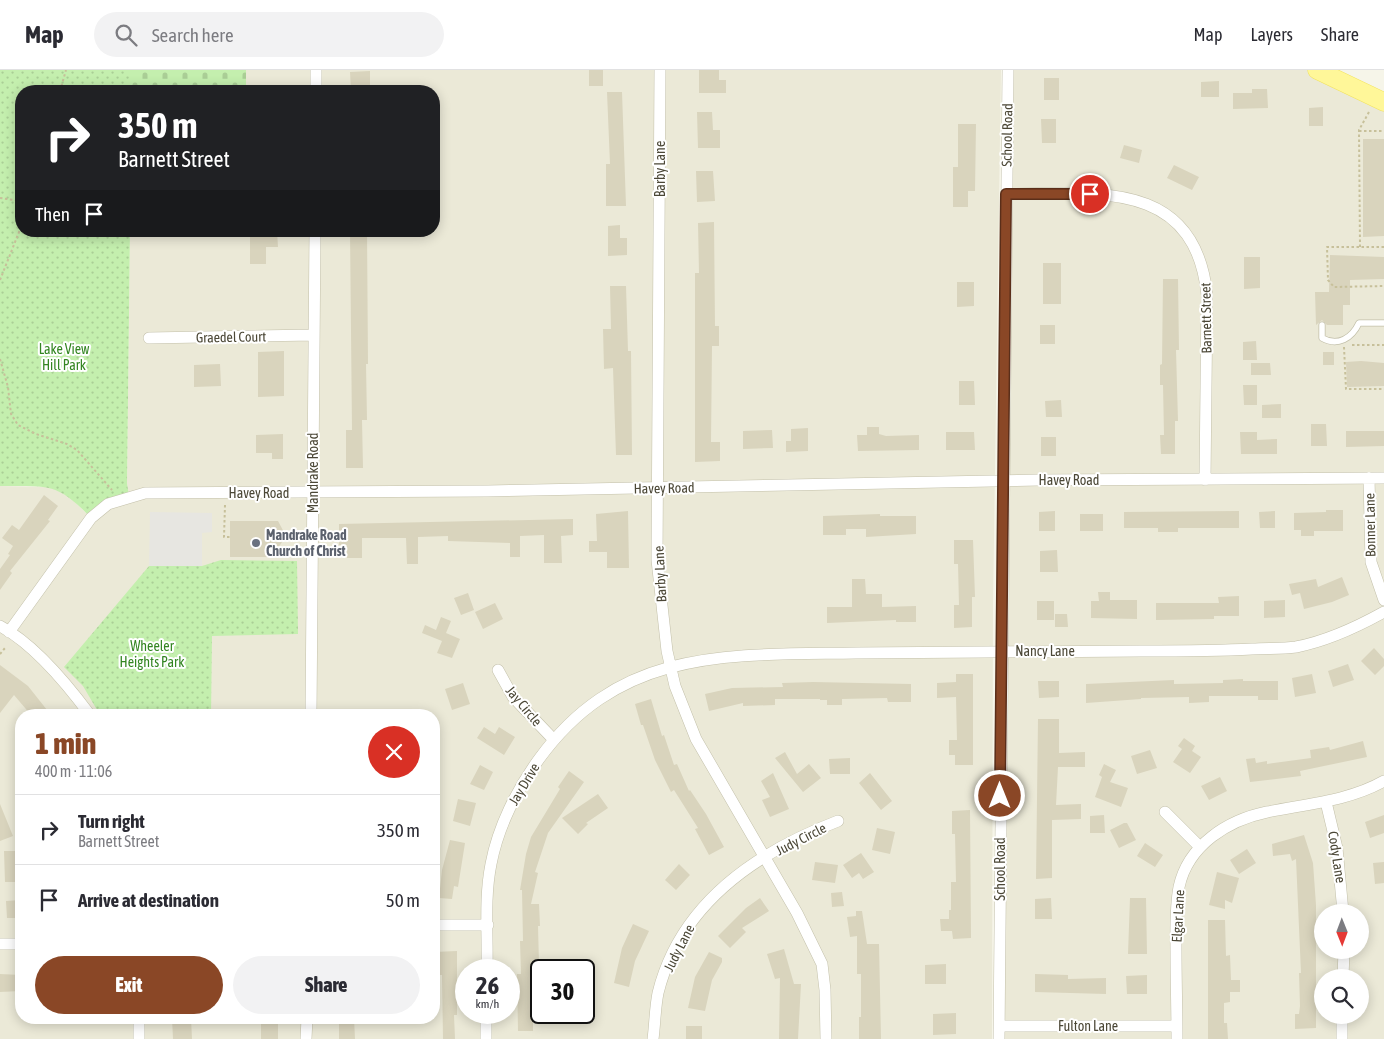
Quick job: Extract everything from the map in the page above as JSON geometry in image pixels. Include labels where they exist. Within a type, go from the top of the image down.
[{"type":"main road","points":[[1316,70],[1378,104]]},
{"type":"street","points":[[316,70],[316,85]]},
{"type":"street","name":"Barby Lane","points":[[660,70],[658,576],[670,666],[682,705],[696,739],[797,913],[822,964],[825,990],[826,1039]]},
{"type":"street","name":"School Road","points":[[999,1039],[1008,70]]},
{"type":"street","name":"Barnett Street","points":[[1006,194],[1108,194],[1128,197],[1157,208],[1178,224],[1198,256],[1206,281],[1205,480]]},
{"type":"street","name":"Mandrake Road","points":[[311,709],[315,237]]},
{"type":"street","name":"Graedel Court","points":[[149,338],[314,335]]},
{"type":"street","name":"Bonner Lane","points":[[1369,478],[1371,562],[1384,600]]},
{"type":"street","name":"Havey Road","points":[[5,629],[82,528],[108,504],[145,493],[1384,478]]},
{"type":"street","name":"Nancy Lane","points":[[670,666],[710,658],[1002,651],[1170,651],[1283,648],[1329,638],[1384,612]]},
{"type":"street","points":[[5,629],[53,671],[73,691],[86,709]]},
{"type":"street","name":"Jay Drive","points":[[487,959],[488,891],[491,863],[504,822],[531,771],[554,740],[595,702],[626,683],[670,666]]},
{"type":"street","name":"Jay Circle","points":[[498,670],[513,697],[554,740]]},
{"type":"street","name":"Elgar Lane","points":[[1177,1039],[1176,912],[1179,886],[1200,847],[1232,822],[1246,817],[1326,802],[1374,787],[1384,781]]},
{"type":"street","name":"Cody Lane","points":[[1326,802],[1337,848],[1342,904]]},
{"type":"street","points":[[1166,812],[1200,847]]},
{"type":"street","name":"Judy Circle","points":[[764,858],[794,840],[838,821]]},
{"type":"street","name":"Judy Lane","points":[[653,1039],[658,994],[682,935],[710,898],[738,875],[764,858]]},
{"type":"street","points":[[440,925],[488,925]]},
{"type":"street","points":[[0,944],[15,944]]},
{"type":"street","points":[[139,1024],[139,1039]]},
{"type":"street","points":[[306,1039],[307,1024]]},
{"type":"street","points":[[486,1024],[486,1039]]},
{"type":"street","points":[[1342,1024],[1342,1039]]},
{"type":"street","name":"Fulton Lane","points":[[999,1026],[1177,1026]]},
{"type":"lane","points":[[1322,325],[1322,338],[1330,343],[1337,343],[1355,331],[1359,323],[1384,323]]},
{"type":"path","points":[[62,85],[66,70]]},
{"type":"path","points":[[1360,247],[1359,131],[1378,104]]},
{"type":"path","points":[[1359,131],[1384,131]]},
{"type":"path","points":[[0,198],[15,200]]},
{"type":"path","points":[[0,280],[17,237]]},
{"type":"path","points":[[1384,247],[1327,247],[1328,280],[1334,287],[1384,286]]},
{"type":"path","points":[[1384,345],[1344,345],[1346,389],[1384,389]]},
{"type":"path","points":[[0,359],[8,387],[11,414],[18,426],[67,444],[77,450],[120,499]]},
{"type":"path","points":[[225,505],[224,537],[230,537]]},
{"type":"path","points":[[0,654],[5,648]]},
{"type":"shaded area","points":[[246,70],[1001,70],[993,607],[992,1039],[0,1039],[0,486],[51,487],[71,498],[91,518],[129,496],[127,483],[130,237],[440,237],[440,85],[246,85]]},
{"type":"shaded area","points":[[1008,70],[1317,70],[1384,102],[1384,1039],[999,1039]]},
{"type":"shaded area","points":[[150,512],[212,513],[212,532],[202,533],[202,566],[149,566]]},
{"type":"green space","name":"Lake View Hill Park","points":[[0,70],[131,70],[131,85],[15,85],[15,237],[130,237],[127,483],[129,496],[91,518],[79,506],[59,492],[41,487],[0,486]]},
{"type":"green space","points":[[131,70],[246,70],[246,85],[131,85]]},
{"type":"green space","name":"Wheeler Heights Park","points":[[221,560],[297,561],[298,634],[212,636],[211,709],[96,709],[83,686],[64,667],[149,566],[202,566]]},
{"type":"building","points":[[589,70],[603,70],[603,86],[589,86]]},
{"type":"building","points":[[699,70],[719,70],[719,80],[726,80],[726,93],[699,93]]},
{"type":"building","points":[[370,71],[370,85],[351,85],[350,72]]},
{"type":"building","points":[[1044,78],[1059,78],[1059,100],[1044,100]]},
{"type":"building","points":[[1219,81],[1219,97],[1201,97],[1201,82]]},
{"type":"building","points":[[1252,89],[1267,89],[1268,108],[1233,109],[1233,93],[1252,93]]},
{"type":"building","points":[[607,92],[622,92],[626,206],[606,206],[606,164],[610,164]]},
{"type":"building","points":[[1323,107],[1323,126],[1309,126],[1309,108]]},
{"type":"building","points":[[697,112],[712,112],[713,130],[720,130],[720,148],[698,148]]},
{"type":"building","points":[[1041,119],[1056,119],[1056,143],[1042,143]]},
{"type":"building","points":[[958,124],[976,124],[975,191],[968,191],[968,207],[953,207],[953,167],[958,167]]},
{"type":"building","points":[[1363,139],[1384,139],[1384,236],[1363,237]]},
{"type":"building","points":[[1124,145],[1142,150],[1139,163],[1120,158]]},
{"type":"building","points":[[1174,165],[1199,177],[1192,190],[1167,178]]},
{"type":"building","points":[[696,171],[713,171],[715,201],[697,202]]},
{"type":"building","points":[[714,222],[715,326],[719,326],[719,346],[712,346],[711,442],[720,442],[720,461],[695,462],[695,273],[699,273],[698,223]]},
{"type":"building","points":[[620,225],[620,238],[627,238],[627,255],[608,256],[608,226]]},
{"type":"building","points":[[250,237],[277,237],[278,247],[266,247],[266,264],[250,264]]},
{"type":"building","points":[[350,237],[367,237],[368,364],[366,364],[367,420],[362,420],[363,468],[346,468],[346,430],[352,430]]},
{"type":"building","points":[[1330,255],[1384,257],[1384,279],[1350,280],[1350,305],[1343,305],[1343,325],[1327,325],[1322,320],[1316,325],[1315,292],[1329,292]]},
{"type":"building","points":[[1244,257],[1260,257],[1260,288],[1244,289]]},
{"type":"building","points":[[1043,263],[1061,263],[1061,304],[1043,304]]},
{"type":"building","points":[[1163,279],[1178,279],[1179,350],[1176,350],[1178,421],[1175,421],[1175,454],[1161,454],[1160,435],[1164,435],[1163,385],[1160,385]]},
{"type":"building","points":[[957,282],[974,282],[974,306],[957,307]]},
{"type":"building","points":[[610,286],[626,286],[628,351],[631,351],[632,455],[616,455],[613,368],[604,369],[603,329],[611,329]]},
{"type":"building","points":[[1040,325],[1055,325],[1055,344],[1040,344]]},
{"type":"building","points":[[1256,341],[1257,360],[1243,360],[1243,342]]},
{"type":"building","points":[[284,351],[284,396],[258,397],[258,352]]},
{"type":"building","points":[[1323,352],[1334,352],[1334,365],[1323,365]]},
{"type":"building","points":[[1346,362],[1384,363],[1384,386],[1347,387]]},
{"type":"building","points":[[1251,363],[1270,363],[1271,375],[1251,375]]},
{"type":"building","points":[[220,364],[221,386],[194,387],[194,365]]},
{"type":"building","points":[[959,381],[974,381],[975,405],[959,405]]},
{"type":"building","points":[[1243,385],[1257,385],[1257,405],[1244,405]]},
{"type":"building","points":[[1061,400],[1062,417],[1046,417],[1045,401]]},
{"type":"building","points":[[1281,404],[1281,418],[1262,418],[1262,405]]},
{"type":"building","points":[[1311,424],[1326,424],[1327,446],[1311,446]]},
{"type":"building","points":[[867,427],[879,427],[879,434],[886,436],[919,435],[919,450],[858,451],[857,435],[867,435]]},
{"type":"building","points":[[808,428],[808,451],[786,452],[786,441],[791,441],[791,429]]},
{"type":"building","points":[[772,430],[773,448],[743,449],[743,431]]},
{"type":"building","points":[[1346,431],[1384,431],[1384,446],[1346,447]]},
{"type":"building","points":[[946,432],[974,432],[975,450],[946,450]]},
{"type":"building","points":[[1240,432],[1257,432],[1257,440],[1277,439],[1277,454],[1241,454]]},
{"type":"building","points":[[283,434],[283,459],[272,459],[272,453],[256,453],[256,435]]},
{"type":"building","points":[[1041,437],[1056,437],[1056,456],[1041,456]]},
{"type":"building","points":[[44,495],[58,506],[48,520],[50,521],[10,571],[12,573],[0,590],[0,569],[10,555],[8,554],[13,546],[2,538],[12,525],[19,530]]},
{"type":"building","points":[[1326,510],[1343,510],[1343,531],[1314,531],[1314,536],[1301,536],[1301,530],[1294,530],[1294,513],[1326,512]]},
{"type":"building","points":[[628,511],[629,568],[607,568],[607,552],[589,552],[589,541],[597,541],[596,514]]},
{"type":"building","points":[[1055,511],[1055,531],[1039,531],[1039,512]]},
{"type":"building","points":[[1239,511],[1239,528],[1178,528],[1178,532],[1158,532],[1158,528],[1124,528],[1124,512]]},
{"type":"building","points":[[1275,511],[1275,528],[1260,528],[1259,512]]},
{"type":"building","points":[[880,514],[880,516],[916,516],[916,534],[866,537],[866,529],[846,529],[846,535],[823,535],[823,516]]},
{"type":"building","points":[[1080,514],[1103,514],[1103,531],[1080,531]]},
{"type":"building","points":[[573,519],[573,535],[561,536],[562,563],[544,563],[544,535],[520,536],[520,557],[510,557],[510,543],[448,541],[448,536],[418,537],[418,564],[407,564],[406,538],[362,538],[362,558],[347,558],[347,545],[339,545],[339,524]]},
{"type":"building","name":"Mandrake Road Church of Christ","points":[[230,521],[278,521],[286,536],[278,548],[278,557],[230,557]]},
{"type":"building","points":[[954,540],[973,540],[975,597],[972,597],[972,627],[954,628],[954,605],[959,605],[958,564],[954,564]]},
{"type":"building","points":[[1057,550],[1058,572],[1040,572],[1040,551]]},
{"type":"building","points":[[1342,577],[1349,595],[1332,602],[1304,609],[1300,593],[1292,595],[1289,584],[1316,579],[1318,587]]},
{"type":"building","points":[[852,579],[865,579],[866,594],[882,594],[882,607],[916,606],[916,622],[896,622],[896,620],[827,623],[827,607],[852,607]]},
{"type":"building","points":[[1098,592],[1110,592],[1110,600],[1137,600],[1137,619],[1091,618],[1091,601],[1099,601]]},
{"type":"building","points":[[468,593],[474,610],[461,615],[454,598]]},
{"type":"building","points":[[1239,596],[1239,616],[1214,616],[1214,619],[1156,620],[1156,603],[1219,603],[1218,597]]},
{"type":"building","points":[[1285,600],[1285,617],[1264,618],[1264,601]]},
{"type":"building","points":[[1037,601],[1054,601],[1054,620],[1037,620]]},
{"type":"building","points":[[495,603],[503,619],[483,629],[475,612]]},
{"type":"building","points":[[1055,614],[1067,614],[1068,627],[1055,627]]},
{"type":"building","points":[[441,617],[451,621],[446,633],[460,639],[452,658],[437,653],[442,641],[422,633],[425,625],[436,630]]},
{"type":"building","points":[[1374,648],[1384,659],[1384,666],[1375,675],[1361,661]]},
{"type":"building","points":[[1348,664],[1354,680],[1333,687],[1328,671]]},
{"type":"building","points":[[0,665],[28,686],[46,709],[26,709],[14,695],[0,713]]},
{"type":"building","points":[[956,674],[973,674],[973,765],[955,765],[955,755],[949,755],[949,740],[957,740],[956,697],[937,698],[937,683],[956,682]]},
{"type":"building","points":[[1312,674],[1316,693],[1295,697],[1292,678]]},
{"type":"building","points":[[1243,679],[1243,681],[1278,681],[1278,700],[1258,700],[1258,696],[1209,696],[1209,702],[1189,703],[1189,697],[1141,698],[1086,703],[1086,684],[1174,680],[1174,684],[1223,683],[1223,680]]},
{"type":"building","points":[[1038,681],[1059,681],[1059,697],[1039,698]]},
{"type":"building","points":[[463,683],[470,704],[452,710],[445,689]]},
{"type":"building","points":[[782,683],[911,684],[911,702],[888,702],[887,698],[842,699],[842,705],[827,705],[827,700],[820,699],[775,699],[775,705],[743,706],[743,703],[709,711],[705,694],[732,688],[783,687]]},
{"type":"building","points":[[651,699],[662,736],[664,735],[674,765],[677,764],[689,791],[706,814],[724,847],[709,855],[695,829],[698,828],[674,790],[671,792],[655,760],[643,725],[641,725],[635,704]]},
{"type":"building","points":[[1038,719],[1059,719],[1059,753],[1085,752],[1085,767],[1058,767],[1056,805],[1081,804],[1081,819],[1052,820],[1052,878],[1036,879]]},
{"type":"building","points":[[484,727],[495,734],[499,727],[515,737],[504,755],[477,738]]},
{"type":"building","points":[[1184,738],[1195,746],[1192,751],[1201,757],[1190,773],[1173,762],[1182,749],[1178,746]]},
{"type":"building","points":[[1363,741],[1367,757],[1300,771],[1301,776],[1250,782],[1246,759],[1255,758],[1256,763],[1267,761],[1267,764],[1311,758],[1310,750],[1329,747],[1330,750]]},
{"type":"building","points":[[1150,750],[1157,768],[1137,774],[1131,756]]},
{"type":"building","points":[[785,752],[797,774],[809,764],[821,778],[803,792],[775,758]]},
{"type":"building","points":[[850,758],[850,774],[830,774],[829,759]]},
{"type":"building","points":[[1104,764],[1116,770],[1110,782],[1128,788],[1121,807],[1095,797],[1102,777],[1099,775]]},
{"type":"building","points":[[480,765],[493,772],[484,790],[470,784]]},
{"type":"building","points":[[569,771],[584,782],[548,833],[535,872],[538,873],[531,904],[539,904],[540,926],[538,926],[539,959],[530,959],[530,1024],[533,1024],[533,1031],[518,1031],[518,1024],[520,1024],[520,941],[523,941],[522,890],[520,890],[531,837],[560,789],[558,787]]},
{"type":"building","points":[[773,773],[789,809],[770,817],[762,800],[770,797],[761,781]]},
{"type":"building","points":[[870,773],[892,801],[881,810],[859,783]]},
{"type":"building","points":[[1220,777],[1227,791],[1209,800],[1201,786]]},
{"type":"building","points":[[598,794],[608,808],[586,823],[588,824],[578,834],[562,818]]},
{"type":"building","points":[[458,799],[476,803],[470,826],[453,821]]},
{"type":"building","points":[[0,804],[13,836],[0,841]]},
{"type":"building","points":[[970,810],[971,938],[953,939],[952,931],[941,931],[940,919],[949,919],[949,910],[951,910],[951,882],[956,882],[955,834],[952,834],[952,811]]},
{"type":"building","points":[[1104,815],[1105,833],[1090,833],[1090,816]]},
{"type":"building","points":[[1384,815],[1384,833],[1370,838],[1365,822]]},
{"type":"building","points":[[1127,823],[1136,840],[1119,848],[1110,830]]},
{"type":"building","points":[[877,828],[895,832],[890,854],[872,850]]},
{"type":"building","points":[[1304,835],[1313,863],[1316,904],[1314,904],[1314,959],[1316,959],[1316,969],[1314,969],[1314,1024],[1316,1024],[1316,1028],[1295,1029],[1295,1014],[1299,1014],[1300,1006],[1299,973],[1301,973],[1296,859],[1292,861],[1290,854],[1273,856],[1272,844]]},
{"type":"building","points":[[450,840],[465,843],[458,887],[454,886],[452,899],[440,898],[442,870]]},
{"type":"building","points":[[1145,843],[1163,855],[1155,867],[1137,856]]},
{"type":"building","points":[[1247,849],[1256,863],[1239,874],[1230,860]]},
{"type":"building","points":[[4,851],[15,851],[15,882],[5,882]]},
{"type":"building","points":[[861,853],[874,872],[863,879],[859,873],[852,878],[843,865]]},
{"type":"building","points":[[815,862],[838,865],[835,883],[812,880]]},
{"type":"building","points":[[1384,862],[1384,883],[1375,884],[1373,863]]},
{"type":"building","points":[[679,864],[690,875],[676,890],[665,880]]},
{"type":"building","points":[[1217,872],[1239,878],[1232,903],[1225,900],[1225,909],[1209,905]]},
{"type":"building","points":[[842,892],[844,906],[832,907],[831,893]]},
{"type":"building","points":[[760,898],[769,911],[742,928],[746,932],[730,948],[718,936],[746,908]]},
{"type":"building","points":[[1051,898],[1052,919],[1035,919],[1035,899]]},
{"type":"building","points":[[1130,898],[1146,898],[1147,954],[1128,954]]},
{"type":"building","points":[[15,900],[15,918],[7,918],[6,901]]},
{"type":"building","points":[[856,911],[862,911],[867,944],[879,944],[881,1039],[859,1039],[861,974],[857,974],[857,936],[850,937],[847,917],[856,916]]},
{"type":"building","points":[[1208,920],[1225,920],[1226,956],[1230,955],[1231,980],[1240,980],[1240,992],[1230,992],[1230,1002],[1224,1003],[1224,1023],[1227,1023],[1228,1039],[1208,1039]]},
{"type":"building","points":[[633,924],[649,931],[635,961],[629,987],[614,983],[622,948]]},
{"type":"building","points":[[784,949],[794,984],[801,984],[798,1039],[779,1039],[780,978],[775,979],[767,954]]},
{"type":"building","points":[[457,951],[457,959],[455,959],[455,1039],[443,1039],[442,975],[440,975],[440,952]]},
{"type":"building","points":[[709,952],[722,958],[722,962],[712,980],[705,1011],[688,1008],[695,977]]},
{"type":"building","points":[[946,964],[946,984],[925,984],[925,965]]},
{"type":"building","points":[[0,974],[15,975],[15,991],[0,992]]},
{"type":"building","points":[[1035,974],[1068,975],[1068,979],[1106,978],[1106,994],[1035,992]]},
{"type":"building","points":[[1147,975],[1147,994],[1127,994],[1126,976]]},
{"type":"building","points":[[956,1013],[956,1034],[933,1035],[933,1014]]},
{"type":"building","points":[[172,1024],[191,1024],[192,1039],[173,1039]]},
{"type":"building","points":[[261,1024],[278,1024],[278,1039],[261,1039]]},
{"type":"building","points":[[339,1024],[354,1024],[355,1039],[339,1039]]},
{"type":"building","points":[[686,1026],[702,1026],[702,1039],[686,1039]]},
{"type":"place","name":"Mandrake Road Church of Christ","points":[[256,543]]},
{"type":"route","points":[[1000,796],[1006,194],[1090,194]]}]
